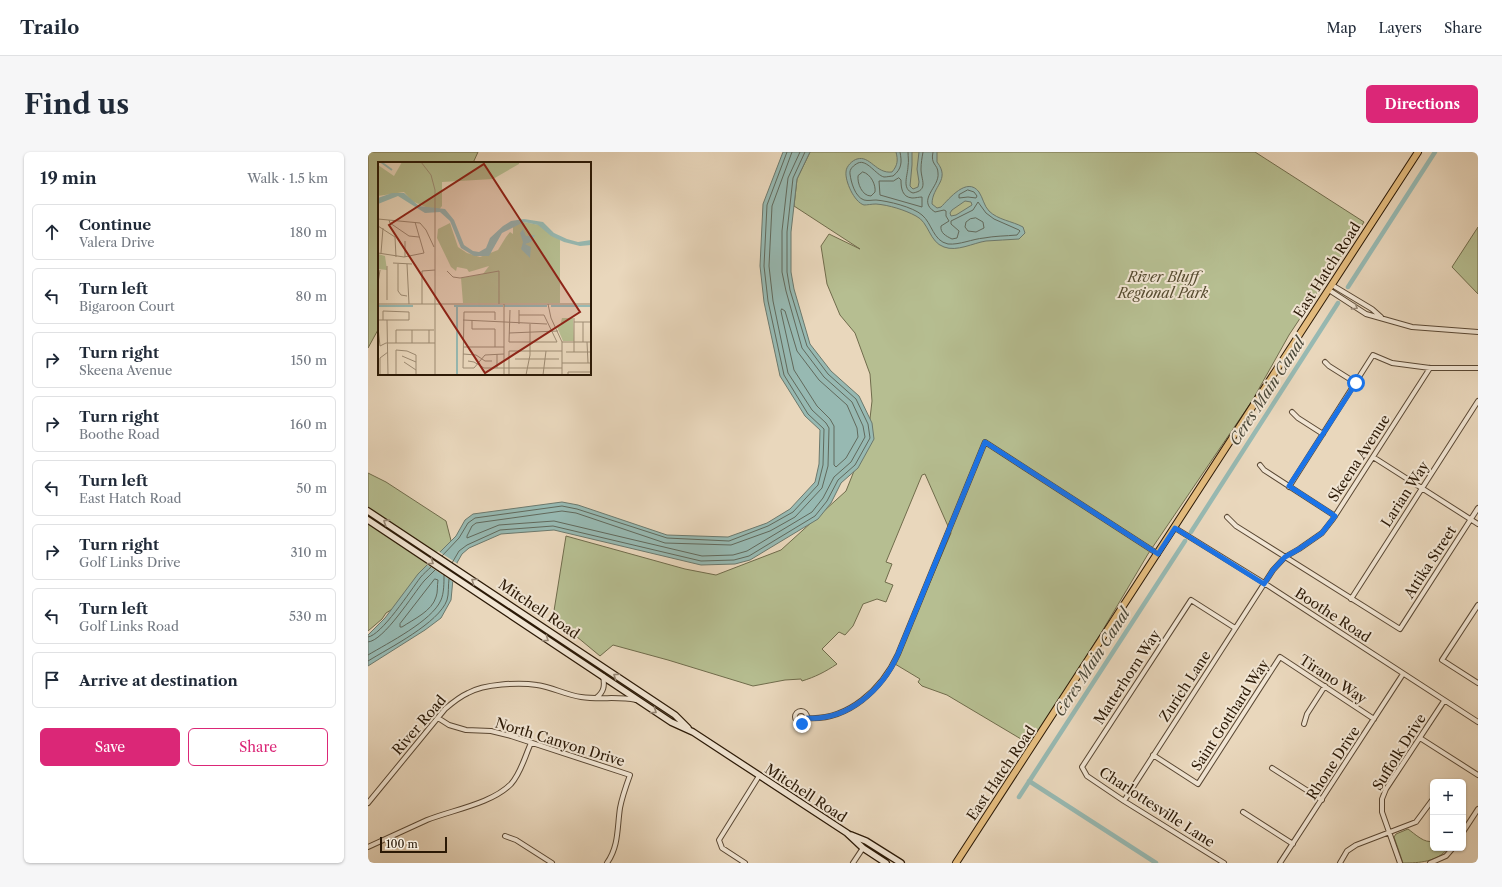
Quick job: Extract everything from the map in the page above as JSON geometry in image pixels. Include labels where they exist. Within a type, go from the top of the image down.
[{"type":"main road","name":"East Hatch Road","points":[[956,863],[1418,152]]},
{"type":"main road","name":"Mitchell Road","points":[[368,511],[675,715],[692,732]]},
{"type":"main road","name":"Mitchell Road","points":[[368,520],[670,722],[692,732],[847,834],[863,848],[886,863]]},
{"type":"main road","name":"Mitchell Road","points":[[847,834],[866,841],[901,863]]},
{"type":"street","points":[[1331,287],[1366,314],[1412,327],[1478,332]]},
{"type":"street","points":[[1331,287],[1372,309],[1383,319]]},
{"type":"street","points":[[1289,486],[1374,355],[1392,363],[1430,368],[1478,368]]},
{"type":"street","points":[[1325,362],[1356,383]]},
{"type":"street","name":"Skeena Avenue","points":[[1264,584],[1273,570],[1285,557],[1322,533],[1335,516],[1430,368]]},
{"type":"street","name":"Larian Way","points":[[1350,599],[1478,401]]},
{"type":"street","points":[[1292,412],[1298,418],[1323,434]]},
{"type":"street","points":[[807,718],[829,716],[853,706],[869,695],[888,673],[898,654],[985,442],[1158,554]]},
{"type":"street","points":[[1373,457],[1478,524]]},
{"type":"street","points":[[1260,465],[1264,470],[1335,516]]},
{"type":"street","name":"Attika Street","points":[[1350,599],[1400,629],[1478,508]]},
{"type":"street","points":[[1227,517],[1236,526],[1350,599]]},
{"type":"street","name":"Boothe Road","points":[[1175,528],[1478,722]]},
{"type":"street","name":"Zurich Lane","points":[[1124,801],[1264,584]]},
{"type":"street","name":"Matterhorn Way","points":[[1082,767],[1190,600],[1236,628]]},
{"type":"street","points":[[1478,605],[1442,660],[1478,682]]},
{"type":"street","name":"Saint Gotthard Way","points":[[1153,755],[1198,784],[1280,658]]},
{"type":"street","name":"Tirano Way","points":[[1280,658],[1374,719]]},
{"type":"street","name":"Rhone Drive","points":[[1280,863],[1403,674]]},
{"type":"street","points":[[595,698],[603,691],[603,676]]},
{"type":"street","name":"River Road","points":[[368,803],[438,718],[456,700],[469,692],[486,687],[520,684],[538,685],[574,696],[595,698],[625,697],[638,700]]},
{"type":"street","points":[[1304,724],[1307,714],[1325,686]]},
{"type":"street","name":"Suffolk Drive","points":[[1400,863],[1382,812],[1381,806],[1383,794],[1444,701]]},
{"type":"street","name":"North Canyon Drive","points":[[438,718],[449,725],[466,730],[491,731],[630,775],[620,810],[618,840],[607,863]]},
{"type":"street","points":[[1420,738],[1478,775]]},
{"type":"street","points":[[368,847],[428,820],[451,813],[501,791],[511,784],[517,776],[531,743]]},
{"type":"street","name":"Charlottesville Lane","points":[[1082,767],[1087,776],[1124,801],[1224,863]]},
{"type":"street","points":[[1272,768],[1322,800]]},
{"type":"street","points":[[745,863],[722,848],[719,843],[720,838],[759,776]]},
{"type":"street","points":[[1340,863],[1351,848],[1416,822],[1430,803]]},
{"type":"street","points":[[1466,827],[1478,809]]},
{"type":"street","points":[[1243,812],[1292,844]]},
{"type":"street","points":[[506,836],[516,840],[552,863]]},
{"type":"street","points":[[853,863],[863,848]]},
{"type":"street","points":[[1430,863],[1446,856],[1450,851]]},
{"type":"green space","points":[[368,152],[478,152],[473,162],[378,162],[378,330],[368,348]]},
{"type":"green space","name":"River Bluff Regional Park","points":[[810,152],[1255,152],[1364,222],[1289,335],[1252,401],[1148,554],[1101,633],[1034,739],[1026,742],[947,695],[922,686],[918,682],[920,679],[895,664],[951,533],[925,474],[922,475],[886,562],[892,564],[885,582],[893,585],[886,602],[877,599],[863,604],[853,626],[845,635],[839,632],[822,649],[837,664],[811,678],[802,681],[801,679],[785,680],[753,686],[613,645],[600,656],[553,617],[566,536],[685,569],[716,575],[781,550],[846,491],[868,436],[872,401],[870,374],[855,333],[840,315],[827,284],[821,246],[829,234],[860,249],[794,206],[797,179]]},
{"type":"green space","points":[[1478,227],[1478,294],[1452,267]]},
{"type":"green space","points":[[368,473],[386,482],[446,521],[457,564],[417,594],[386,613],[382,619],[368,631]]},
{"type":"green space","points":[[1408,829],[1423,840],[1430,842],[1430,851],[1446,851],[1434,859],[1428,861],[1403,863],[1394,837],[1396,834]]},
{"type":"water","points":[[783,152],[810,152],[797,179],[791,232],[791,272],[794,289],[810,344],[831,371],[859,396],[872,423],[874,439],[858,468],[841,483],[831,503],[818,519],[750,560],[735,564],[701,565],[554,530],[501,534],[469,548],[462,554],[454,568],[451,600],[441,618],[425,630],[368,666],[368,635],[385,618],[418,574],[456,536],[465,520],[473,514],[562,502],[578,505],[667,535],[728,537],[767,523],[790,509],[815,482],[819,464],[820,430],[805,416],[780,376],[764,302],[760,266],[763,204]]},
{"type":"water","points":[[896,152],[912,152],[910,186],[913,189],[918,187],[919,182],[917,169],[919,152],[937,152],[937,162],[941,168],[942,178],[935,192],[932,204],[937,208],[941,207],[958,190],[969,186],[979,192],[989,211],[1001,218],[1023,227],[1025,233],[1019,239],[986,241],[960,248],[949,248],[944,247],[935,241],[924,223],[916,216],[891,207],[876,204],[864,205],[860,203],[851,191],[847,181],[846,170],[848,166],[855,160],[862,158],[877,168],[886,172],[892,172],[897,160]],"holes":[[[965,201],[971,202],[972,205],[956,215],[951,216],[950,213],[952,210]]]},
{"type":"pier","points":[[438,551],[458,564],[455,583],[426,564]]},
{"type":"waterway","name":"Ceres Main Canal","points":[[1348,287],[1435,152]]},
{"type":"waterway","name":"Ceres Main Canal","points":[[1191,532],[1338,303]]},
{"type":"waterway","name":"Ceres Main Canal","points":[[1019,797],[1185,541]]},
{"type":"waterway","points":[[1029,781],[1156,863]]},
{"type":"route","points":[[802,724],[807,720],[807,718],[829,716],[857,704],[874,690],[894,664],[985,442],[1158,554],[1175,528],[1264,584],[1273,570],[1285,557],[1322,533],[1335,516],[1289,486],[1356,383]]}]
